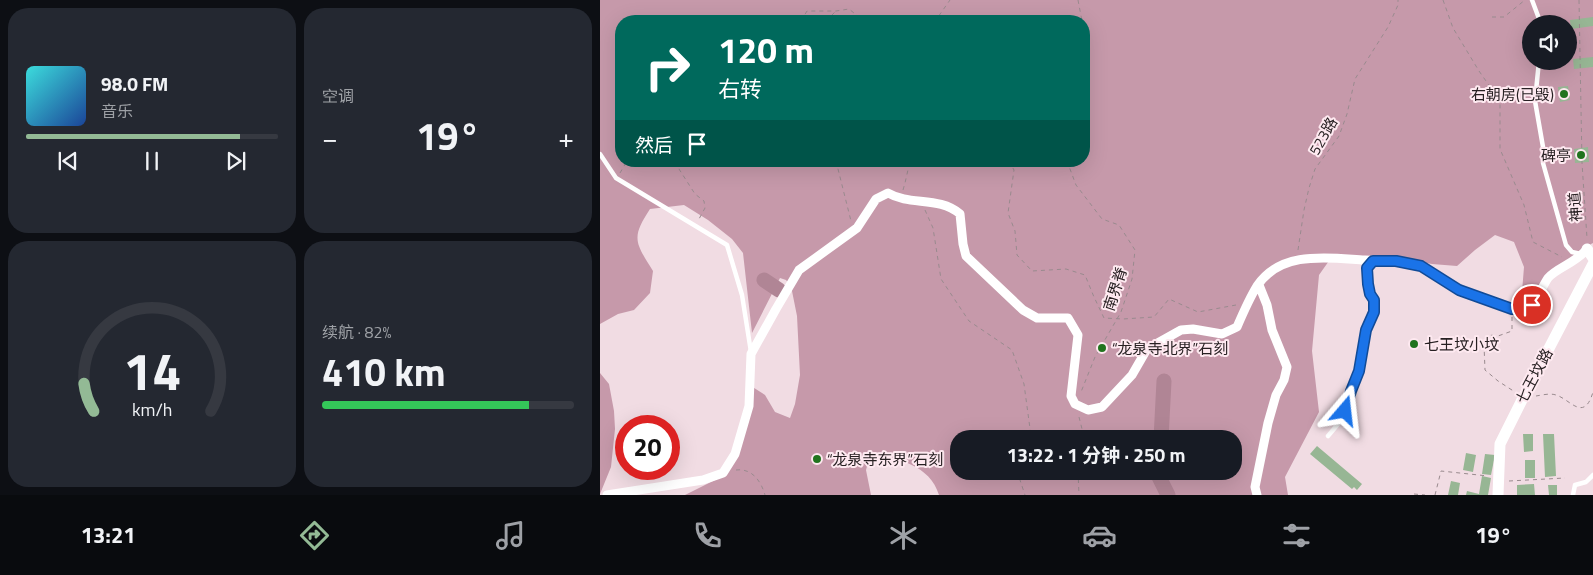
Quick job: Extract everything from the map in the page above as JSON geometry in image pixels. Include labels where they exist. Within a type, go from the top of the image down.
[{"type":"street","points":[[607,495],[703,480],[723,473],[735,454],[749,406],[751,354],[799,270],[857,228],[876,199],[888,193],[899,198],[952,207],[960,214],[966,256],[1023,310],[1037,318],[1068,318],[1078,335],[1071,396],[1076,404],[1088,410],[1102,407],[1132,375],[1147,350],[1181,330],[1193,328],[1222,334],[1237,327],[1258,285],[1274,268],[1291,261],[1320,257],[1396,261],[1421,266],[1459,290],[1512,309],[1523,309],[1532,305],[1549,276],[1589,252]]},
{"type":"street","name":"七王坟路","points":[[1498,495],[1500,444],[1593,264]]},
{"type":"street","points":[[1257,495],[1255,487],[1268,423],[1276,394],[1284,380],[1286,367],[1272,330],[1267,305],[1258,285]]},
{"type":"lane","points":[[1532,0],[1538,15]]},
{"type":"lane","points":[[1538,70],[1535,101],[1543,163],[1566,245],[1572,252],[1589,252]]},
{"type":"lane","points":[[600,154],[616,178],[727,245],[742,295],[751,354]]},
{"type":"lane","points":[[1328,436],[1344,417],[1359,371],[1366,330],[1374,312],[1374,300],[1370,294],[1367,268],[1373,261]]},
{"type":"lane","points":[[1573,495],[1575,486],[1586,482],[1593,475]]},
{"type":"path","points":[[939,15],[950,0]]},
{"type":"path","points":[[1078,0],[1081,15]]},
{"type":"path","name":"523路","points":[[1291,261],[1298,251],[1304,210],[1315,169],[1338,136],[1347,114],[1355,79],[1388,27],[1398,5],[1398,0]]},
{"type":"path","points":[[1443,0],[1454,28],[1479,71],[1500,100],[1500,149],[1524,205],[1533,242],[1574,262]]},
{"type":"path","points":[[1492,17],[1504,17],[1526,0]]},
{"type":"path","name":"神道","points":[[1579,0],[1582,163],[1589,252]]},
{"type":"path","points":[[805,15],[807,11],[849,9],[856,15]]},
{"type":"path","points":[[831,15],[836,10]]},
{"type":"path","points":[[612,172],[620,173],[624,167]]},
{"type":"path","points":[[680,167],[695,194],[704,201],[705,208],[695,226]]},
{"type":"path","points":[[837,167],[852,232]]},
{"type":"path","points":[[899,198],[909,167]]},
{"type":"path","points":[[1012,167],[1014,170],[1008,213],[1015,231],[1017,255],[1032,271],[1066,269],[1085,275],[1104,318],[1154,317],[1169,299],[1198,312],[1247,304]]},
{"type":"path","name":"南界脊","points":[[1069,167],[1076,185],[1102,219],[1119,225],[1135,250],[1132,279],[1121,312],[1095,357],[1076,404]]},
{"type":"path","points":[[920,201],[933,228],[941,279],[969,321],[1012,350],[1024,384],[1030,430]]},
{"type":"path","points":[[1512,309],[1512,331],[1498,336],[1488,335],[1484,345],[1485,370],[1498,381],[1524,396],[1552,394],[1579,408],[1586,405],[1593,392]]},
{"type":"path","points":[[1076,404],[1082,430]]},
{"type":"path","points":[[723,473],[739,469],[748,471],[757,477],[765,495]]},
{"type":"path","points":[[1435,495],[1441,471],[1498,479],[1565,478]]},
{"type":"path","points":[[1020,480],[1025,495]]},
{"type":"path","points":[[1078,480],[1079,495]]},
{"type":"path","points":[[1414,494],[1425,495]]},
{"type":"shaded area","points":[[600,0],[1593,0],[1593,243],[1574,263],[1548,280],[1532,301],[1516,308],[1522,292],[1524,267],[1514,242],[1495,235],[1457,266],[1432,264],[1394,257],[1331,258],[1319,275],[1312,351],[1319,412],[1285,477],[1288,495],[939,495],[935,485],[921,470],[892,457],[871,452],[866,470],[871,495],[685,495],[717,479],[732,465],[751,386],[765,395],[775,412],[790,418],[795,404],[800,375],[797,316],[791,286],[786,280],[780,278],[752,333],[743,253],[732,239],[708,220],[684,205],[650,209],[640,227],[638,240],[642,253],[653,271],[650,293],[634,310],[618,314],[600,324]]},
{"type":"shaded area","points":[[600,373],[609,384],[615,429],[611,467],[600,494]]},
{"type":"building","points":[[1593,17],[1593,26],[1577,28],[1577,19]]},
{"type":"building","points":[[1593,57],[1593,67],[1577,69],[1577,59]]},
{"type":"building","name":"右朝房(已毁)","points":[[1568,86],[1570,100],[1560,102],[1558,87]]},
{"type":"building","name":"碑亭","points":[[1588,147],[1589,162],[1575,163],[1574,149]]},
{"type":"building","points":[[1523,434],[1533,434],[1533,451],[1524,452]]},
{"type":"building","points":[[1543,434],[1554,434],[1556,476],[1545,477]]},
{"type":"building","points":[[1317,446],[1362,484],[1357,490],[1354,487],[1352,489],[1310,454]]},
{"type":"building","points":[[1466,453],[1476,455],[1473,472],[1463,470]]},
{"type":"building","points":[[1485,454],[1495,455],[1491,475],[1482,474]]},
{"type":"building","points":[[1525,460],[1535,460],[1535,478],[1525,478]]},
{"type":"building","points":[[1482,476],[1491,478],[1488,495],[1466,495],[1467,491],[1479,494]]},
{"type":"building","points":[[1451,481],[1460,483],[1458,495],[1448,495]]},
{"type":"building","points":[[1534,484],[1535,495],[1517,495],[1517,485]]},
{"type":"building","points":[[1548,485],[1557,485],[1557,495],[1549,495]]},
{"type":"waterway","points":[[764,280],[779,290]]},
{"type":"waterway","points":[[1161,430],[1164,381]]},
{"type":"waterway","points":[[1160,480],[1168,495]]},
{"type":"place","name":"右朝房(已毁)","points":[[1564,94]]},
{"type":"place","name":"碑亭","points":[[1581,155]]},
{"type":"place","name":"七王坟小坟","points":[[1414,344]]},
{"type":"place","name":"“龙泉寺北界”石刻","points":[[1102,348]]},
{"type":"place","name":"“龙泉寺东界”石刻","points":[[817,459]]},
{"type":"route","points":[[1345,411],[1359,371],[1366,330],[1374,312],[1374,300],[1370,294],[1367,268],[1373,261],[1396,261],[1421,266],[1459,290],[1512,309],[1523,309],[1532,305]]}]
